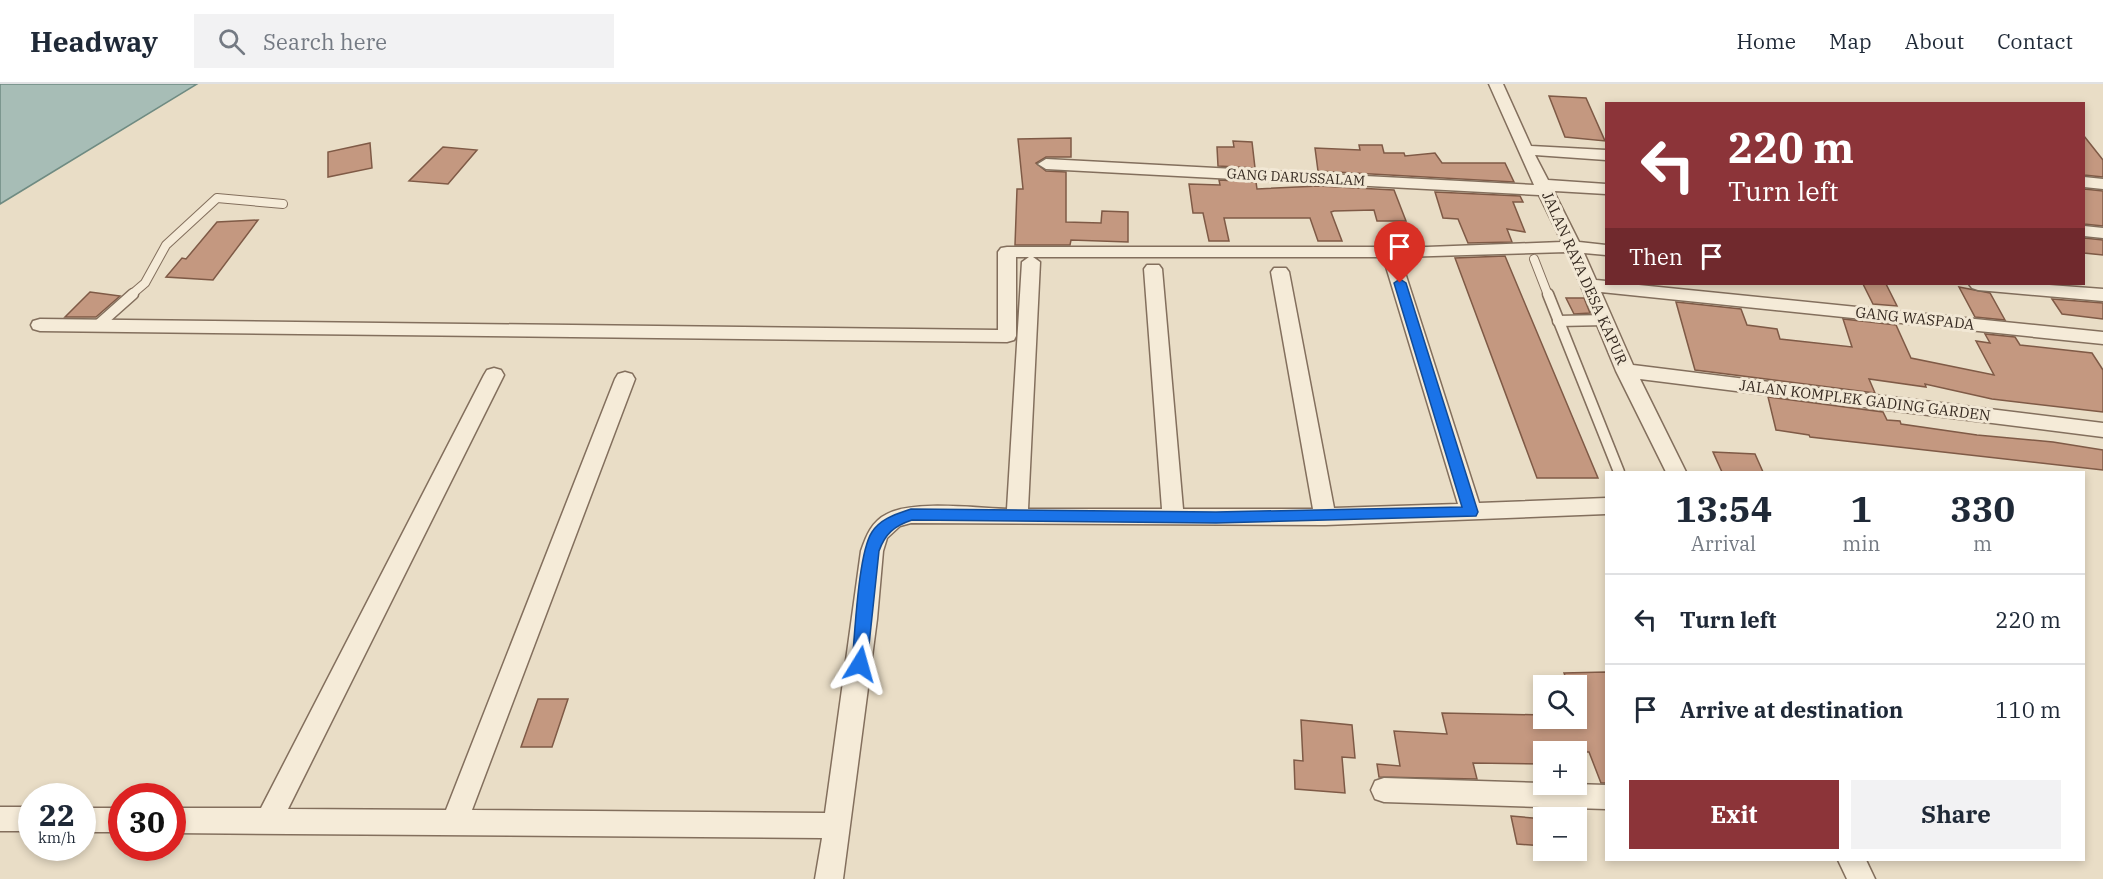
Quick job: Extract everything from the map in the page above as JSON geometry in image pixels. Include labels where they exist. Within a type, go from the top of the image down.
[{"type":"street","name":"JALAN RAYA DESA KAPUR","points":[[1496,84],[1525,150],[1573,247],[1626,371],[1676,471]]},
{"type":"street","points":[[1525,150],[1605,155]]},
{"type":"street","name":"GANG DARUSSALAM","points":[[1046,164],[1605,189]]},
{"type":"street","points":[[2085,182],[2103,184]]},
{"type":"street","points":[[2085,231],[2103,233]]},
{"type":"street","points":[[40,325],[1007,336],[1007,252],[1427,252],[1573,247],[1605,250]]},
{"type":"street","points":[[1393,260],[1471,512]]},
{"type":"street","points":[[1017,517],[1031,262]]},
{"type":"street","points":[[1152,269],[1173,518]]},
{"type":"street","points":[[1280,272],[1325,517]]},
{"type":"street","name":"GANG WASPADA","points":[[1589,285],[2103,338]]},
{"type":"street","points":[[1988,285],[2103,296]]},
{"type":"street","name":"JALAN KOMPLEK GADING GARDEN","points":[[1626,371],[2103,430]]},
{"type":"street","points":[[269,820],[494,375]]},
{"type":"street","points":[[455,821],[625,379]]},
{"type":"street","points":[[830,879],[866,620],[872,551],[878,534],[893,520],[911,514],[1017,517],[1325,517],[1605,506]]},
{"type":"street","points":[[1384,789],[1605,797]]},
{"type":"street","points":[[0,819],[18,819]]},
{"type":"street","points":[[186,820],[837,826]]},
{"type":"street","points":[[1852,861],[1861,879]]},
{"type":"lane","points":[[97,326],[145,283],[166,244],[217,198],[283,204]]},
{"type":"lane","points":[[1534,259],[1619,471]]},
{"type":"lane","points":[[1558,321],[1606,320]]},
{"type":"water","points":[[0,84],[197,84],[0,204]]},
{"type":"building","points":[[1549,96],[1586,98],[1605,141],[1565,137]]},
{"type":"building","points":[[2085,137],[2103,160],[2103,177],[2085,175]]},
{"type":"building","points":[[1071,138],[1071,157],[1046,157],[1036,163],[1046,171],[1066,172],[1066,222],[1101,223],[1102,211],[1128,212],[1128,242],[1071,240],[1070,245],[1015,245],[1017,189],[1023,189],[1018,139]]},
{"type":"building","points":[[1233,141],[1252,142],[1255,168],[1218,166],[1217,147],[1234,147]]},
{"type":"building","points":[[370,143],[372,168],[328,177],[328,152]]},
{"type":"building","points":[[1359,145],[1382,145],[1384,153],[1404,153],[1405,156],[1435,153],[1442,163],[1505,163],[1514,182],[1318,171],[1315,148],[1360,150]]},
{"type":"building","points":[[443,147],[477,150],[448,184],[409,181]]},
{"type":"building","points":[[1219,180],[1256,182],[1257,189],[1319,186],[1394,190],[1406,221],[1377,221],[1374,210],[1334,211],[1331,212],[1342,241],[1318,241],[1310,218],[1224,218],[1229,241],[1209,241],[1203,213],[1193,213],[1189,184],[1220,185]]},
{"type":"building","points":[[2085,189],[2103,191],[2103,226],[2085,224]]},
{"type":"building","points":[[1435,192],[1520,196],[1523,202],[1513,202],[1525,232],[1507,229],[1512,242],[1468,243],[1458,219],[1443,218]]},
{"type":"building","points":[[258,220],[213,280],[166,277],[182,258],[186,259],[217,222]]},
{"type":"building","points":[[2085,238],[2103,240],[2103,255],[2085,253]]},
{"type":"building","points":[[1505,256],[1598,478],[1537,478],[1455,258]]},
{"type":"building","points":[[1864,285],[1886,285],[1897,306],[1873,304]]},
{"type":"building","points":[[1959,287],[1990,293],[2005,320],[1975,317]]},
{"type":"building","points":[[90,292],[120,296],[96,317],[65,317]]},
{"type":"building","points":[[1566,298],[1584,298],[1590,313],[1574,314]]},
{"type":"building","points":[[2052,299],[2103,303],[2103,319],[2062,314]]},
{"type":"building","points":[[1676,302],[1741,309],[1747,325],[1777,329],[1780,339],[1852,347],[1843,319],[1896,325],[1911,358],[1994,375],[1976,341],[1990,343],[1985,334],[2015,337],[2020,345],[2092,353],[2103,370],[2103,412],[1992,399],[1925,384],[1926,387],[1869,379],[1875,393],[1695,370]]},
{"type":"building","points":[[1768,397],[1883,412],[1887,420],[1900,421],[1901,424],[2103,450],[2103,470],[1810,437],[1776,430]]},
{"type":"building","points":[[1713,452],[1755,454],[1763,471],[1722,471]]},
{"type":"building","points":[[1605,672],[1605,783],[1601,783],[1589,752],[1587,752],[1587,741],[1533,741],[1533,764],[1473,763],[1477,779],[1379,777],[1377,764],[1400,766],[1394,731],[1447,734],[1442,713],[1533,715],[1533,729],[1587,729],[1587,675],[1565,675],[1564,673]]},
{"type":"building","points":[[538,699],[568,699],[552,747],[521,747]]},
{"type":"building","points":[[1301,720],[1352,725],[1355,758],[1342,757],[1345,793],[1295,789],[1294,760],[1303,761]]},
{"type":"building","points":[[1511,816],[1533,818],[1533,845],[1517,844]]},
{"type":"route","points":[[860,664],[872,551],[878,534],[893,520],[911,514],[1216,518],[1471,512],[1400,283]]}]
